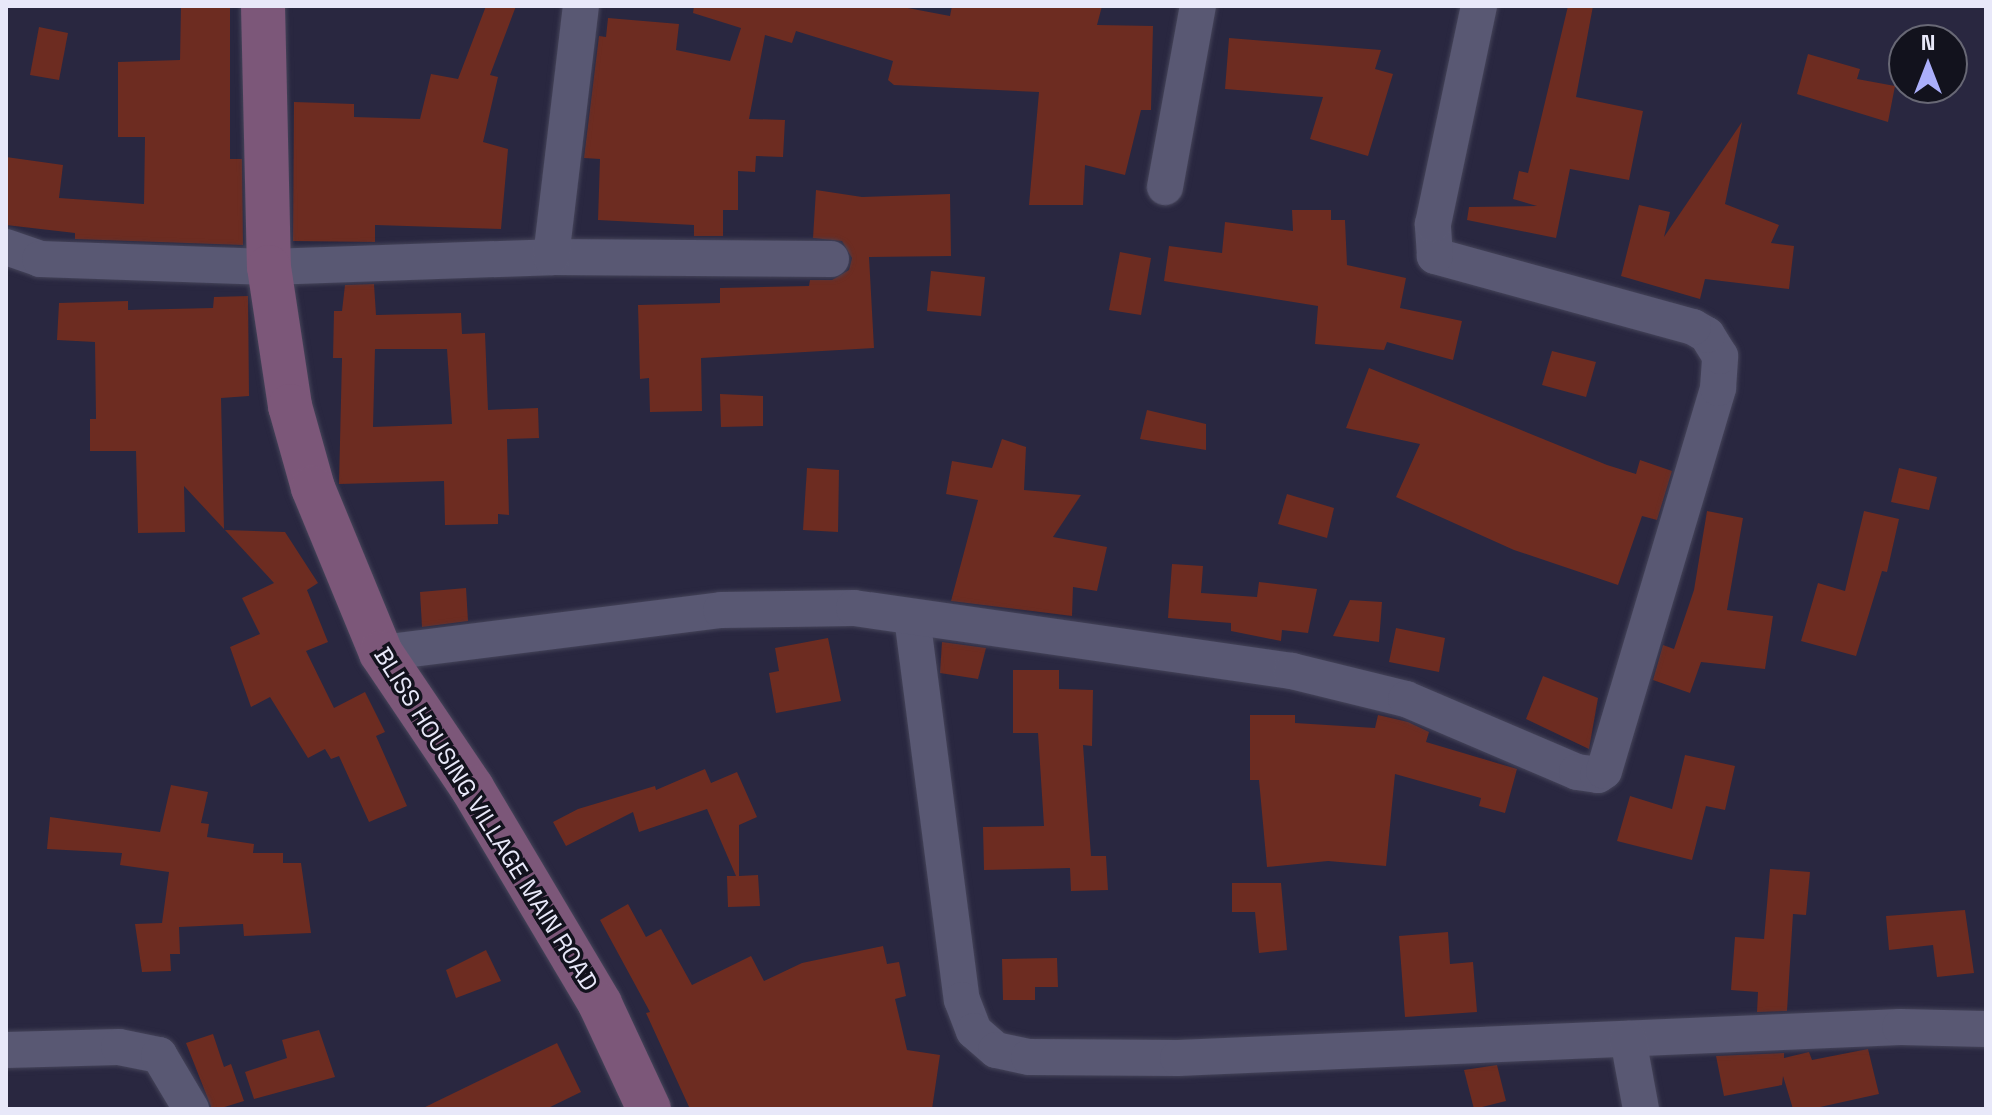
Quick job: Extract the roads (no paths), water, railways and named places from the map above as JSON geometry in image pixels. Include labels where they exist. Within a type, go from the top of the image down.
[{"type":"street","name":"BLISS HOUSING VILLAGE MAIN ROAD","points":[[263,6],[269,267],[290,406],[313,488],[381,653],[472,788],[592,991],[645,1108]]},
{"type":"street","points":[[551,257],[581,6]]},
{"type":"street","points":[[1165,187],[1198,6]]},
{"type":"street","points":[[381,653],[721,610],[854,608],[1292,671],[1406,699],[1577,772],[1604,771],[1718,388],[1720,356],[1707,335],[1693,327],[1435,256],[1433,224],[1479,6]]},
{"type":"street","points":[[6,247],[40,259],[269,267],[551,257],[831,259]]},
{"type":"street","points":[[912,617],[962,1000],[974,1031],[996,1050],[1029,1057],[1178,1058],[1900,1027],[1986,1029]]},
{"type":"street","points":[[1628,1039],[1641,1109]]},
{"type":"street","points":[[6,1050],[138,1049],[159,1055],[191,1109]]}]
